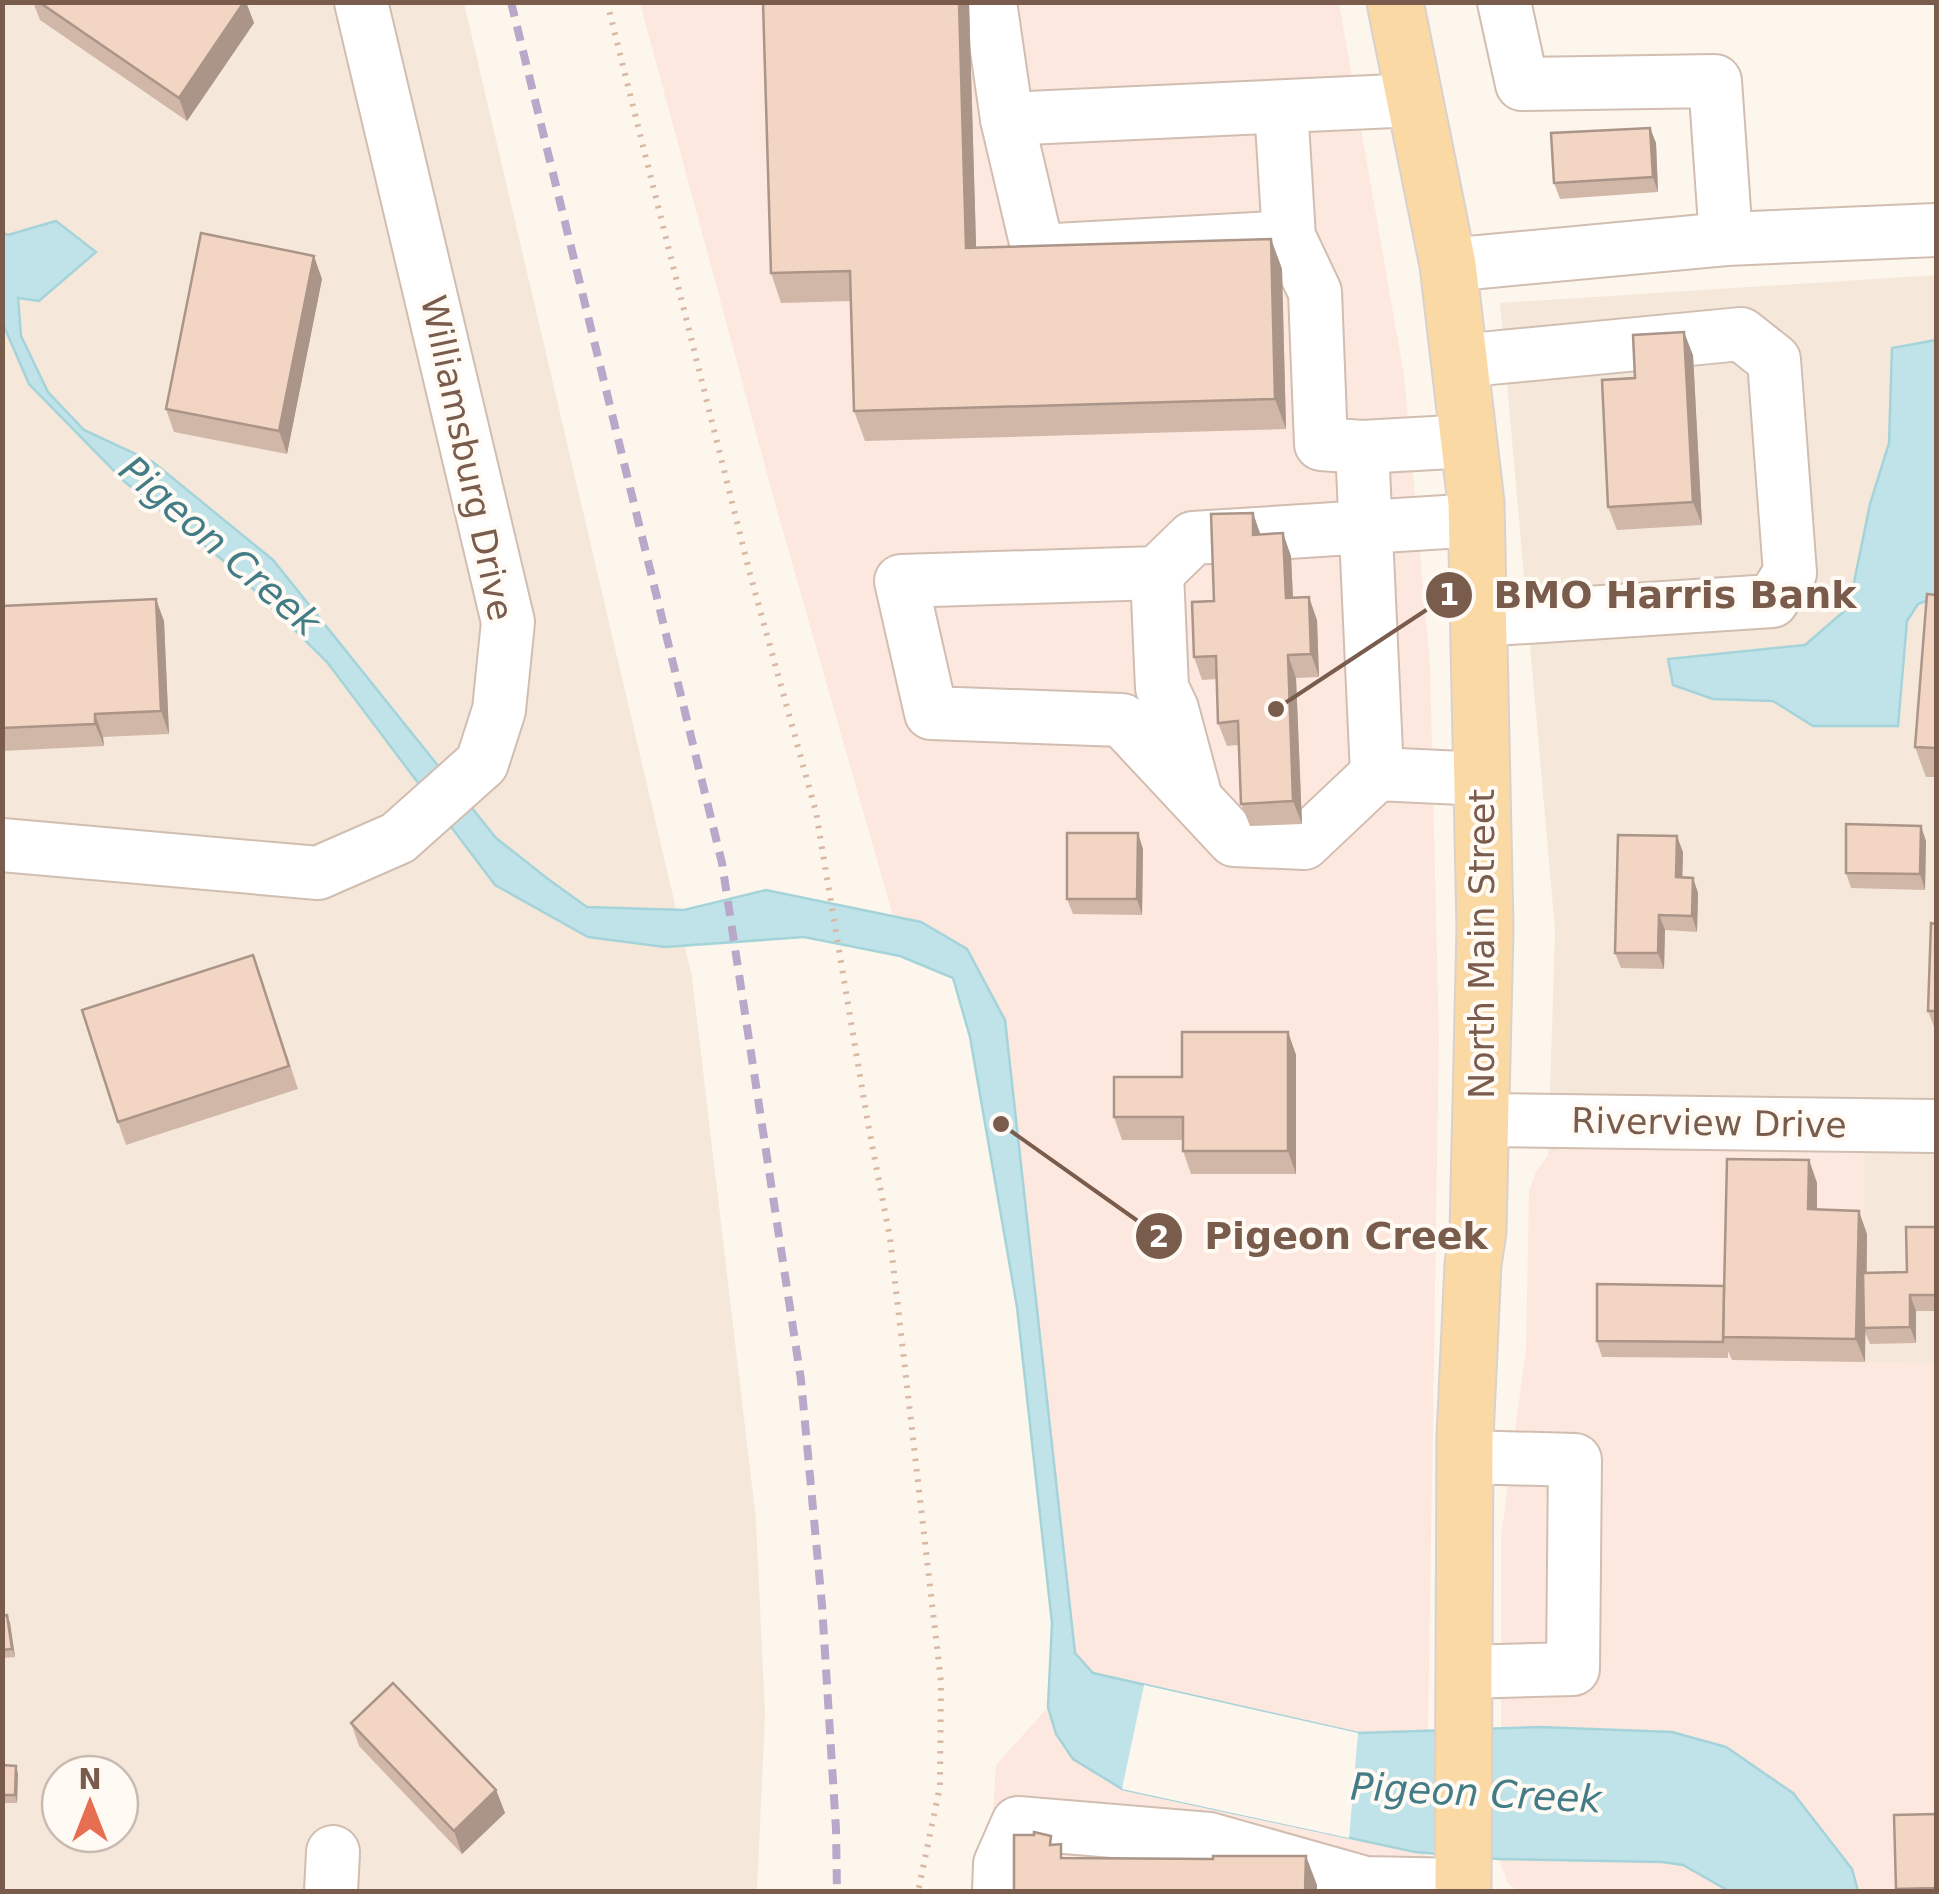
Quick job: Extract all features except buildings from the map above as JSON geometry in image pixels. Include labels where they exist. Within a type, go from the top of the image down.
[{"type":"main road","name":"North Main Street","points":[[1395,2],[1448,266],[1476,520],[1485,928],[1481,1120],[1465,1457],[1463,1888]]},
{"type":"street","name":"Williamsburg Drive","points":[[2,845],[318,873],[398,838],[482,762],[499,710],[508,622],[361,2]]},
{"type":"street","points":[[990,2],[1007,120],[1038,252],[1289,237]]},
{"type":"street","points":[[1504,2],[1522,84],[1715,81],[1726,239]]},
{"type":"street","points":[[1007,120],[1415,100]]},
{"type":"street","points":[[1281,107],[1289,237],[1315,292],[1320,444],[1362,447],[1469,441]]},
{"type":"street","points":[[1448,266],[1726,239],[1936,230]]},
{"type":"street","points":[[1459,361],[1741,334],[1774,360],[1790,573],[1772,601],[1479,620]]},
{"type":"street","points":[[1362,447],[1377,774]]},
{"type":"street","points":[[1476,520],[1193,538],[1157,573],[900,582],[931,714],[1122,720],[1234,840],[1304,843],[1377,774],[1483,779]]},
{"type":"street","points":[[1157,573],[1162,688],[1172,708],[1195,796]]},
{"type":"street","name":"Riverview Drive","points":[[1481,1120],[1936,1126]]},
{"type":"street","points":[[1464,1672],[1573,1669],[1575,1460],[1465,1457]]},
{"type":"street","points":[[999,1892],[1000,1864],[1018,1823],[1208,1839],[1365,1887],[1463,1888]]},
{"type":"path","points":[[607,2],[750,574],[816,812],[890,1238],[941,1682],[940,1786],[918,1892]]},
{"type":"shaded area","points":[[3,3],[464,3],[692,977],[756,1520],[765,1715],[757,1891],[3,1892]]},
{"type":"shaded area","points":[[640,3],[1339,3],[1404,375],[1430,664],[1439,1039],[1428,1731],[1358,1733],[1093,1673],[1075,1653],[1005,1020],[921,922],[893,916],[776,507]]},
{"type":"shaded area","points":[[1936,275],[1936,1363],[1866,1363],[1566,1147],[1548,1155],[1555,930],[1500,303]]},
{"type":"shaded area","points":[[1566,1147],[1864,1152],[1866,1362],[1936,1363],[1936,1891],[1858,1891],[1852,1869],[1672,1732],[1501,1728],[1501,1538],[1526,1348],[1529,1191],[1548,1155]]},
{"type":"shaded area","points":[[1048,1707],[1056,1734],[1122,1789],[1425,1854],[1425,1891],[987,1892],[996,1765]]},
{"type":"shaded area","points":[[1499,1859],[1662,1862],[1683,1865],[1729,1891],[1517,1891],[1508,1883]]},
{"type":"water","name":"Pigeon Creek","points":[[56,221],[96,252],[39,301],[18,298],[21,336],[48,392],[84,430],[153,462],[273,560],[496,838],[587,907],[684,910],[766,890],[921,922],[967,949],[1005,1020],[1075,1653],[1093,1673],[1358,1733],[1539,1727],[1672,1732],[1726,1747],[1793,1793],[1852,1869],[1858,1891],[1729,1891],[1683,1865],[1662,1862],[1499,1859],[1415,1852],[1122,1789],[1073,1759],[1056,1734],[1048,1707],[1052,1623],[1017,1307],[970,1037],[953,978],[900,956],[804,937],[665,947],[588,937],[495,885],[327,662],[230,566],[125,482],[29,384],[3,324],[2,232],[8,235]]},
{"type":"water","points":[[1936,340],[1936,597],[1918,604],[1907,621],[1898,726],[1813,726],[1773,701],[1713,699],[1673,685],[1668,659],[1805,645],[1849,607],[1870,504],[1889,443],[1892,348]]},
{"type":"pier","points":[[1144,1685],[1358,1733],[1349,1838],[1122,1789]]},
{"type":"railway","points":[[511,2],[722,863],[801,1380],[822,1605],[837,1892]]},
{"type":"place","name":"BMO Harris Bank","points":[[1276,709]]},
{"type":"place","name":"Pigeon Creek","points":[[1001,1124]]}]
